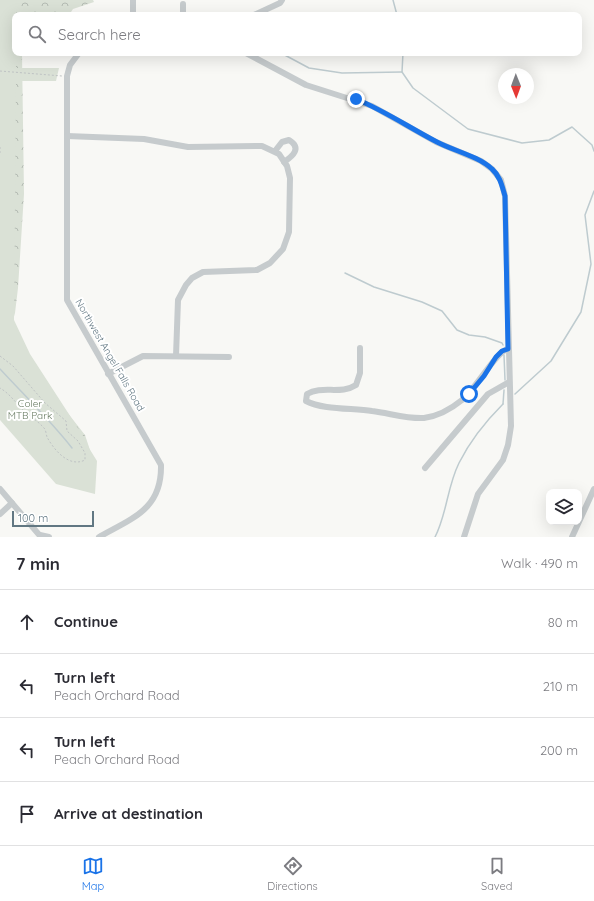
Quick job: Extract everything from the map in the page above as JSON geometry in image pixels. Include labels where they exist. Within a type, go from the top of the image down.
[{"type":"street","points":[[133,0],[133,12]]},
{"type":"street","points":[[260,12],[280,3],[282,0]]},
{"type":"street","points":[[182,12],[183,4]]},
{"type":"street","name":"Northwest Angel Falls Road","points":[[77,56],[70,65],[67,76],[67,300],[161,465],[161,480],[157,493],[149,506],[138,515],[99,537]]},
{"type":"street","points":[[252,56],[306,85],[372,106],[436,142],[480,161],[492,169],[501,180],[505,196],[511,426],[508,445],[503,460],[478,494],[464,537]]},
{"type":"street","points":[[67,136],[144,139],[188,147],[262,146],[274,151],[284,162],[290,178],[289,232],[283,250],[270,263],[256,270],[203,272],[186,285],[178,300],[176,356]]},
{"type":"street","points":[[274,151],[282,142],[289,140],[294,144],[296,148],[294,154],[284,162]]},
{"type":"street","points":[[360,348],[360,373],[356,385],[348,389],[313,391],[307,394],[306,401],[316,405],[372,411],[408,417],[423,418],[436,415],[462,400],[484,376],[499,354],[508,349]]},
{"type":"street","points":[[108,374],[138,357],[229,357]]},
{"type":"street","points":[[425,468],[488,394],[509,382]]},
{"type":"street","points":[[0,489],[41,536],[49,537]]},
{"type":"street","points":[[572,537],[594,489]]},
{"type":"street","points":[[0,514],[12,503]]},
{"type":"path","points":[[0,71],[67,76]]},
{"type":"path","points":[[0,147],[0,155]]},
{"type":"path","points":[[0,356],[13,366],[45,402],[66,421],[67,431],[78,441],[85,453],[85,460],[80,462],[63,458],[47,436],[43,427],[22,409],[15,399],[0,388]]},
{"type":"green space","name":"Coler MTB Park","points":[[0,0],[93,0],[94,2],[73,9],[71,12],[12,12],[12,56],[22,56],[24,194],[18,288],[15,313],[11,327],[12,342],[85,435],[91,453],[0,403]]},
{"type":"green space","name":"Coler MTB Park","points":[[0,0],[17,0],[16,12],[12,12],[12,56],[16,56],[16,68],[59,68],[56,81],[16,81],[14,320],[30,354],[85,439],[84,440],[97,461],[95,494],[56,484],[0,420]]},
{"type":"waterway","points":[[393,0],[396,12]]},
{"type":"waterway","points":[[287,56],[309,68],[342,73],[402,72]]},
{"type":"waterway","points":[[403,56],[402,72],[413,88],[468,129],[522,143],[549,140],[572,127],[592,145],[594,151]]},
{"type":"waterway","points":[[515,394],[551,361],[581,312],[591,264],[585,215],[594,191]]},
{"type":"waterway","points":[[345,273],[374,287],[422,302],[442,311],[457,330],[469,335],[485,337],[502,343],[503,345]]},
{"type":"waterway","points":[[504,355],[505,380]]},
{"type":"waterway","points":[[0,369],[72,448]]},
{"type":"waterway","points":[[503,404],[504,390]]},
{"type":"waterway","points":[[435,537],[459,463],[468,447],[490,417],[503,404]]},
{"type":"route","points":[[356,99],[385,112],[448,148],[480,161],[492,169],[501,180],[505,196],[508,349],[502,351],[496,357],[487,372],[469,394]]}]
